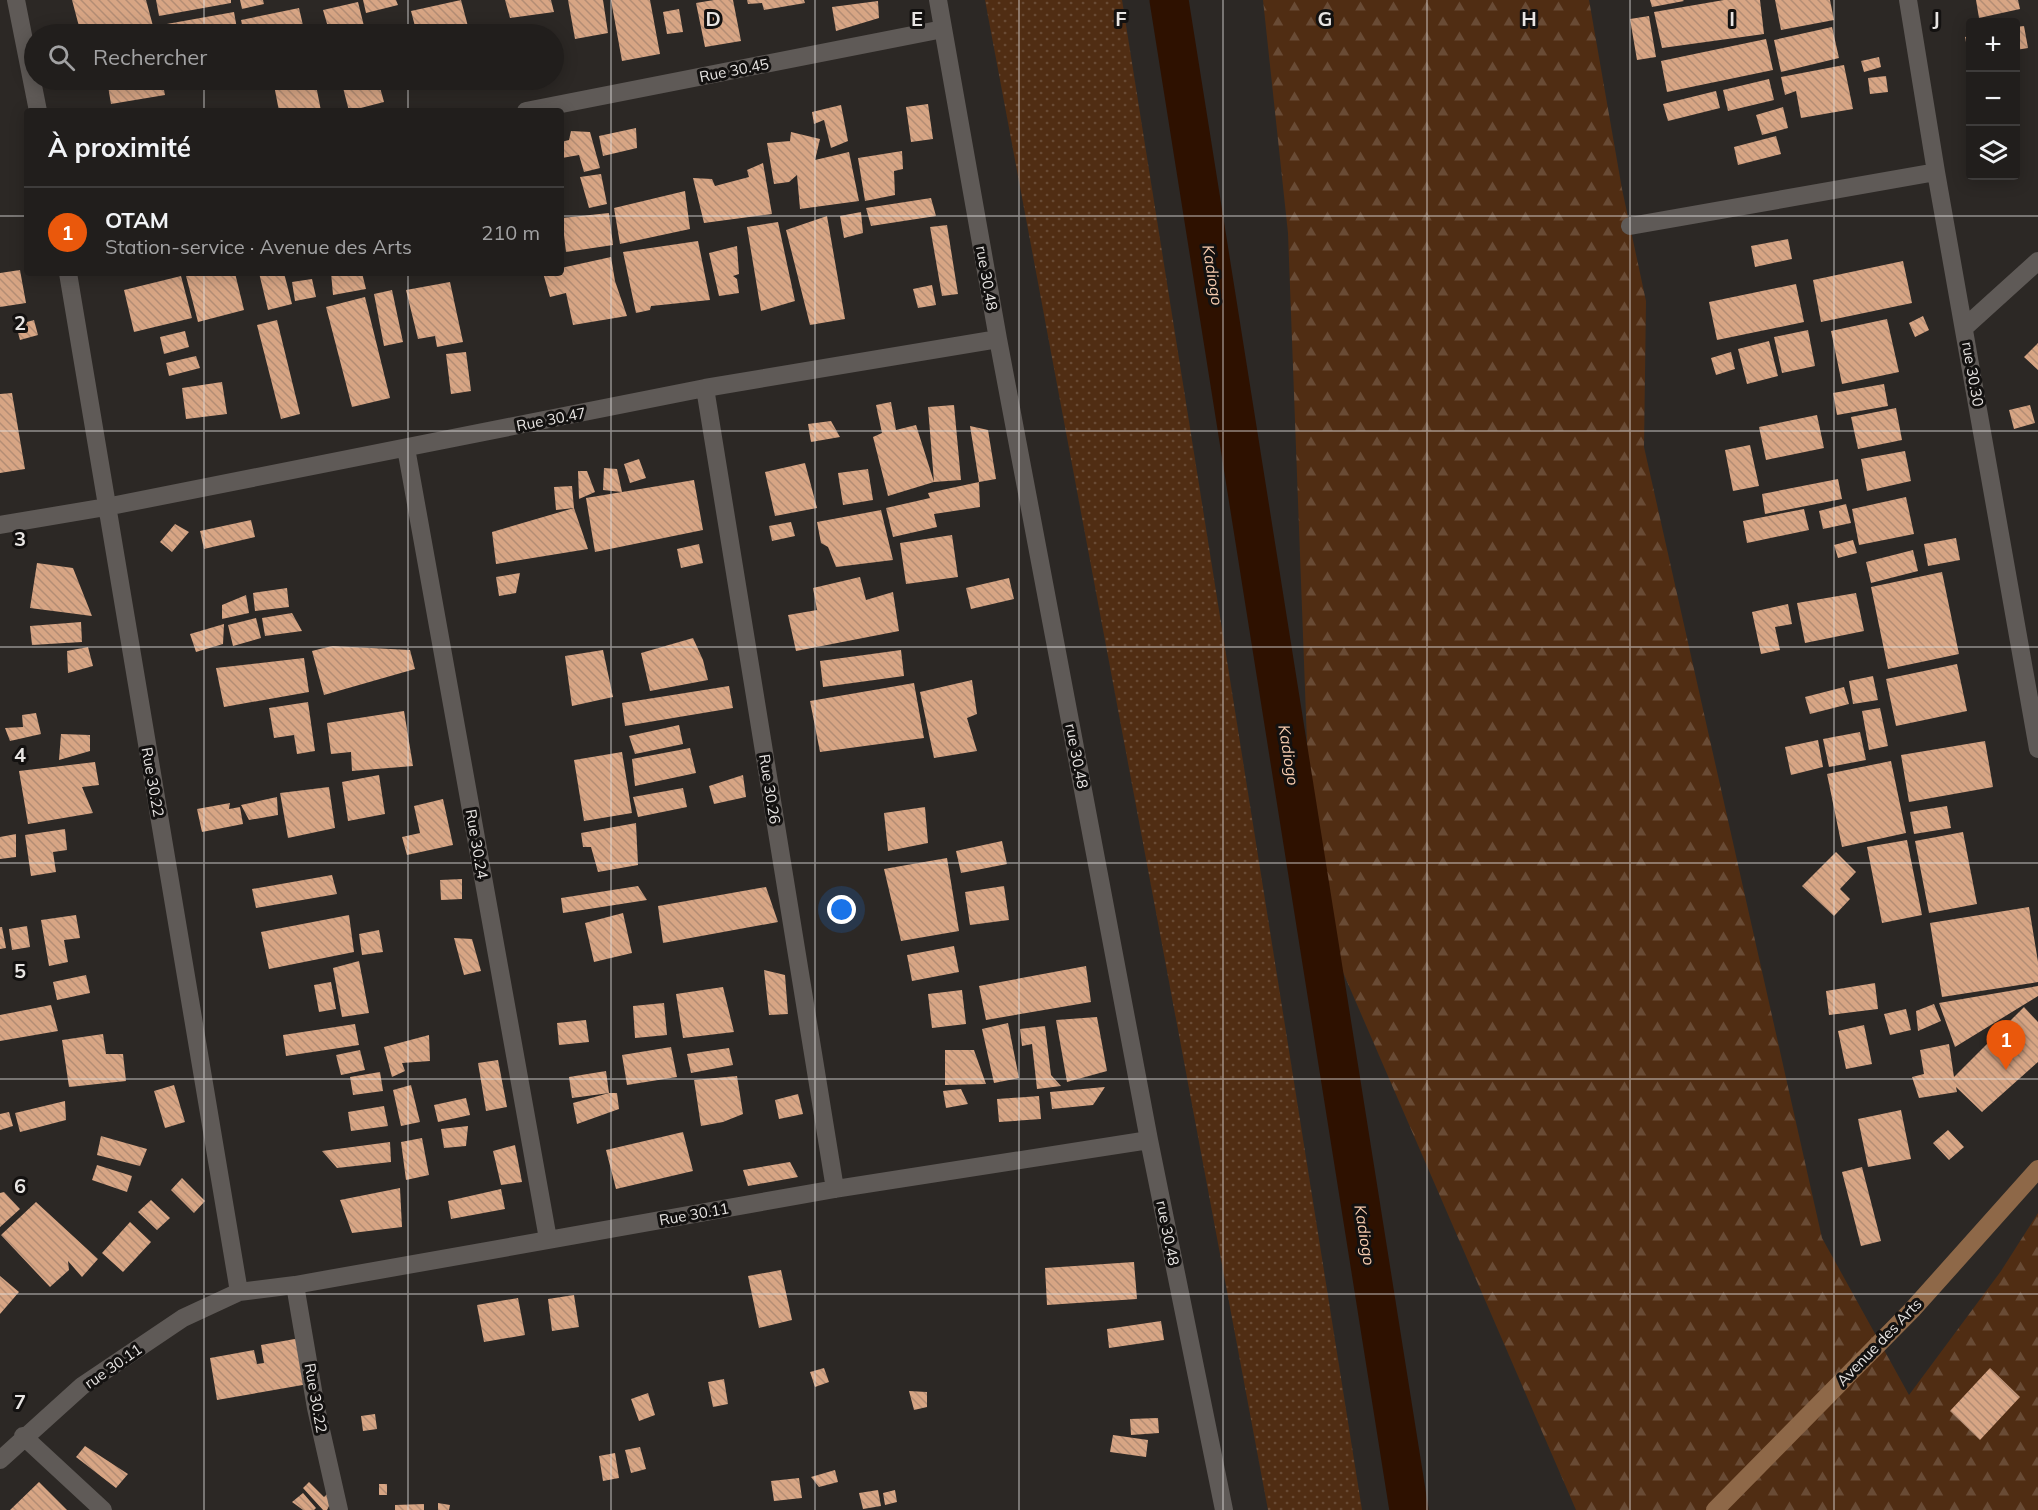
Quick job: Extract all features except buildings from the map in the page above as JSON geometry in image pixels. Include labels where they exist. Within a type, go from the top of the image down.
[{"type":"street","points":[[16,0],[24,40]]},
{"type":"street","name":"rue 30.48","points":[[938,0],[998,339],[1149,1140],[1224,1510]]},
{"type":"street","name":"rue 30.30","points":[[1908,0],[1935,172],[2034,701],[2038,749]]},
{"type":"street","name":"Rue 30.45","points":[[541,108],[943,28]]},
{"type":"street","points":[[34,90],[37,108]]},
{"type":"street","points":[[1630,226],[1935,172]]},
{"type":"street","points":[[1965,327],[2038,261]]},
{"type":"street","name":"Rue 30.22","points":[[68,276],[239,1292]]},
{"type":"street","name":"Rue 30.47","points":[[0,525],[106,507],[705,388],[998,339]]},
{"type":"street","name":"Rue 30.26","points":[[705,388],[835,1189]]},
{"type":"street","name":"Rue 30.24","points":[[406,448],[548,1239]]},
{"type":"street","name":"Rue 30.11","points":[[239,1292],[295,1285],[835,1189],[1149,1140]]},
{"type":"street","name":"Avenue des Arts","points":[[1715,1510],[1912,1310],[2038,1169]]},
{"type":"street","name":"Rue 30.22","points":[[295,1285],[316,1408],[339,1510]]},
{"type":"street","name":"rue 30.11","points":[[0,1460],[23,1436],[82,1386],[183,1318],[239,1292]]},
{"type":"street","points":[[23,1436],[103,1510]]},
{"type":"green space","points":[[985,0],[1122,0],[1362,1510],[1268,1510]]},
{"type":"green space","points":[[1263,0],[1589,0],[1622,189],[1646,301],[1644,447],[1822,1238],[1909,1395],[2001,1271],[2038,1213],[2038,1510],[1576,1510],[1313,903],[1288,233]]},
{"type":"waterway","name":"Kadiogo","points":[[1169,0],[1409,1510]]},
{"type":"place","name":"OTAM","points":[[2006,1070]]}]
